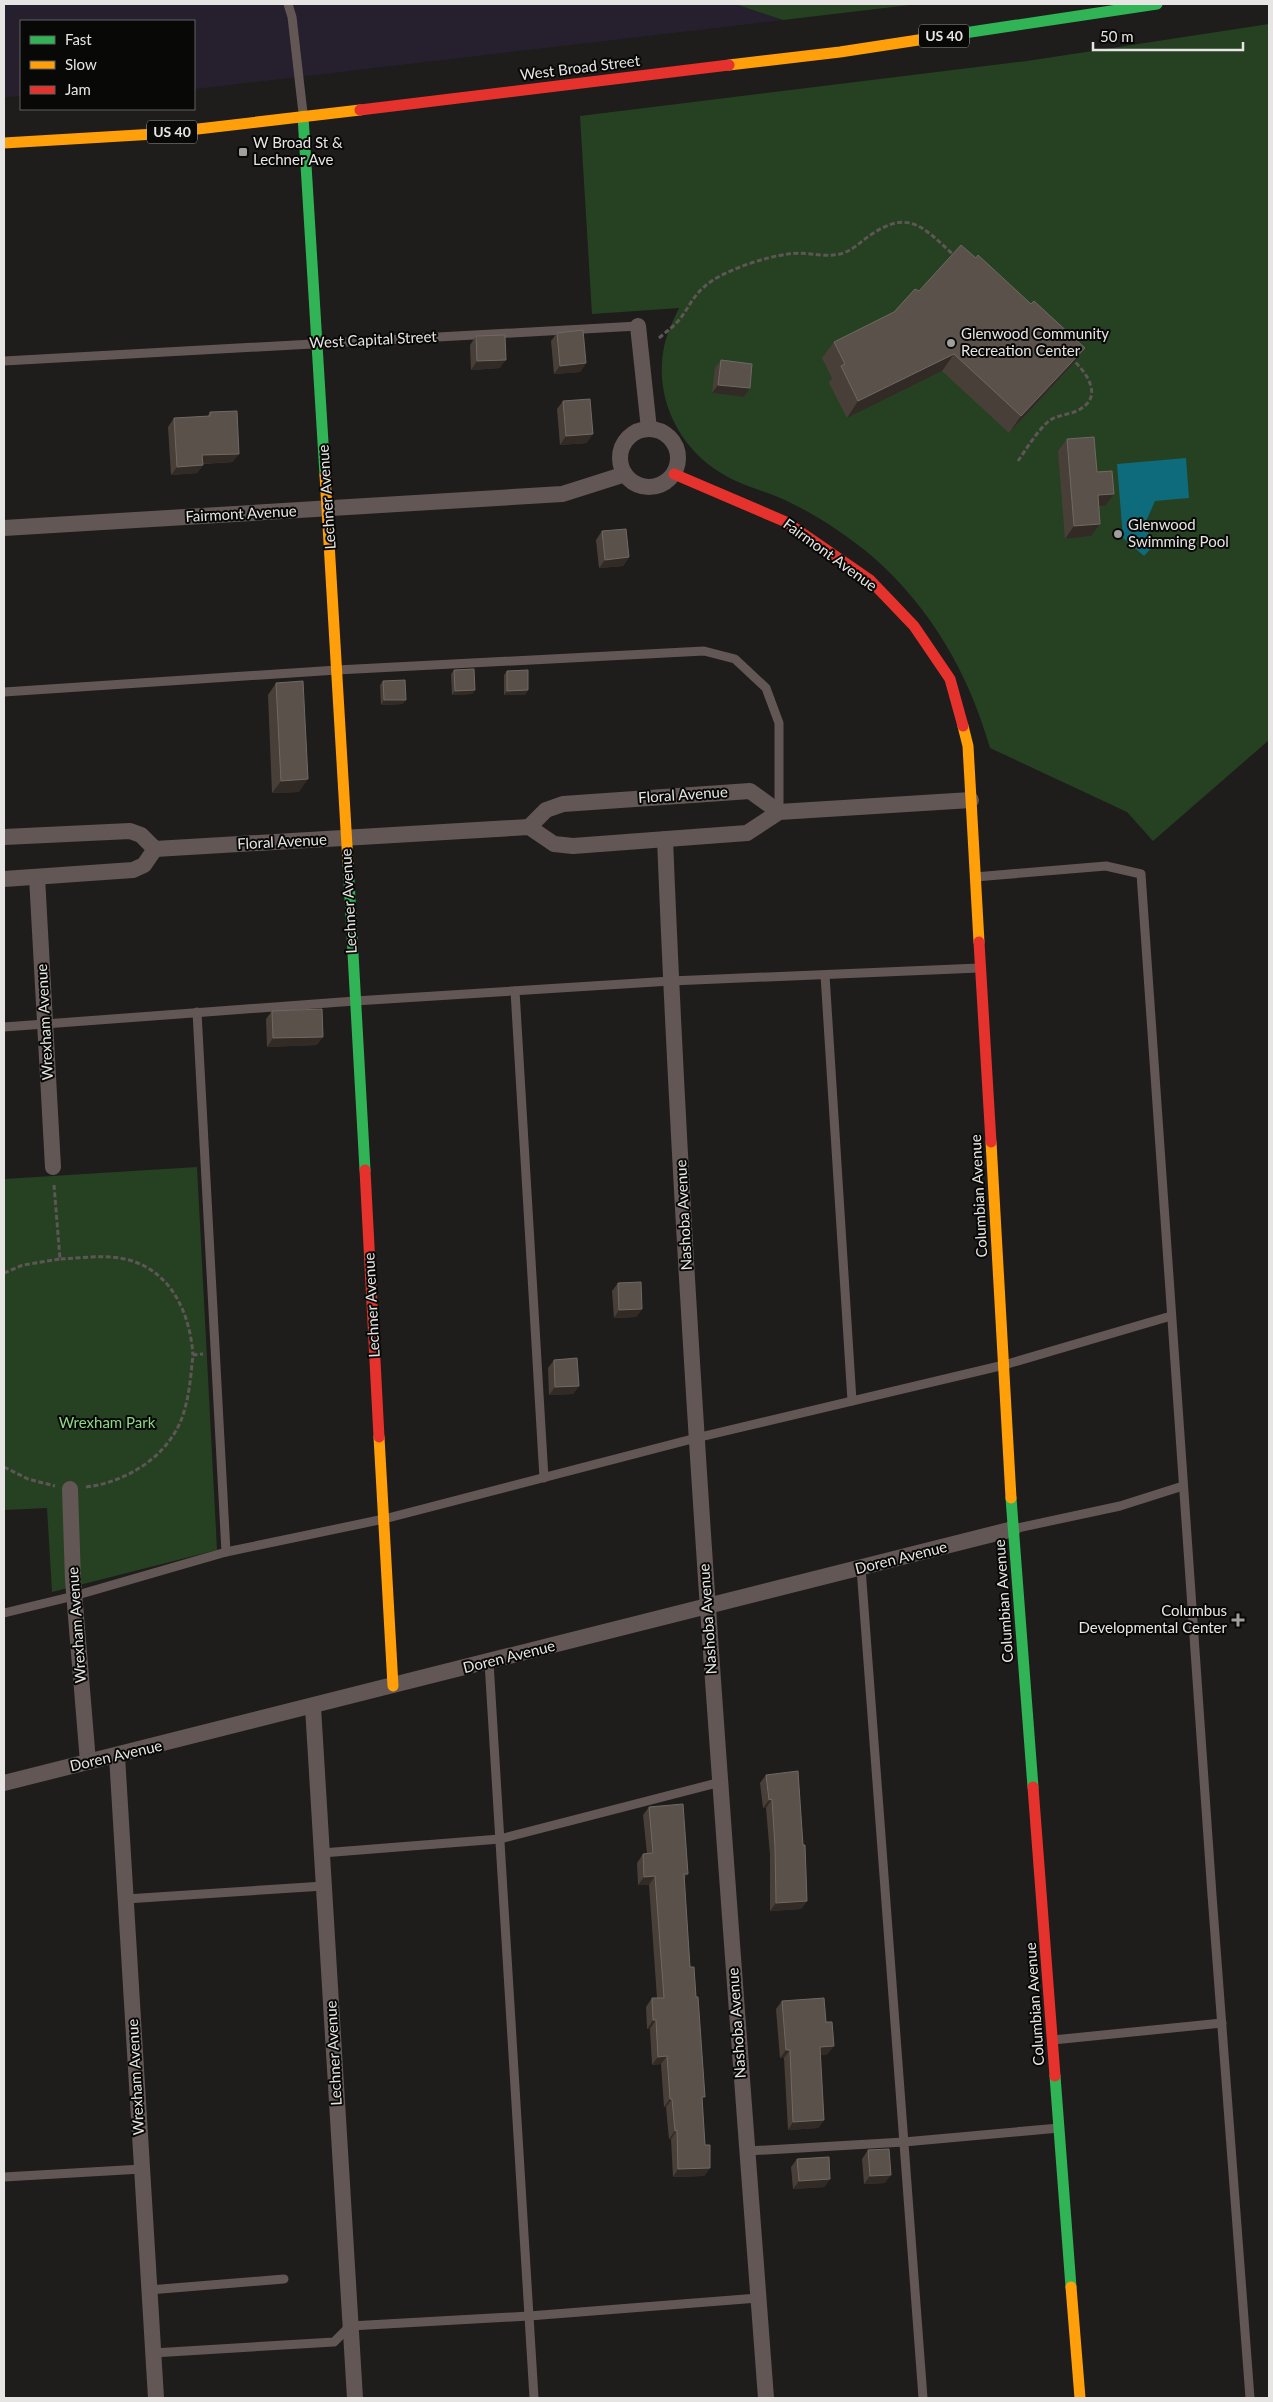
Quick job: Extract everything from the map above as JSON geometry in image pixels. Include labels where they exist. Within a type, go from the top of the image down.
[{"type":"street","name":"West Broad Street","points":[[4,143],[155,134],[840,52],[1157,4]]},
{"type":"street","name":"Lechner Avenue","points":[[303,116],[328,509],[393,1686]]},
{"type":"street","name":"West Capital Street","points":[[638,326],[649,429]]},
{"type":"street","points":[[649,429],[666,434],[677,448],[678,457],[674,474],[659,486],[649,487],[640,485],[625,474],[620,457],[622,449],[632,435],[649,429]]},
{"type":"street","name":"Fairmont Avenue","points":[[4,528],[562,494],[625,474]]},
{"type":"street","name":"Fairmont Avenue","points":[[674,474],[786,522],[870,580],[914,626],[950,679],[968,746],[971,800]]},
{"type":"street","name":"Floral Avenue","points":[[155,849],[529,827],[546,810],[563,804],[750,791],[778,812]]},
{"type":"street","points":[[529,827],[554,844],[574,846],[748,833],[778,812],[971,800]]},
{"type":"street","name":"Columbian Avenue","points":[[971,800],[1013,1529],[1080,2398]]},
{"type":"street","points":[[4,837],[130,831],[141,835],[155,849],[144,865],[133,870],[4,878]]},
{"type":"street","name":"Nashoba Avenue","points":[[665,839],[696,1438],[766,2398]]},
{"type":"street","name":"Wrexham Avenue","points":[[37,877],[53,1167]]},
{"type":"street","name":"Wrexham Avenue","points":[[70,1489],[74,1596],[88,1762]]},
{"type":"street","name":"Doren Avenue","points":[[4,1783],[313,1707],[1013,1529]]},
{"type":"street","name":"Lechner Avenue","points":[[313,1707],[354,2398]]},
{"type":"street","name":"Wrexham Avenue","points":[[117,1756],[156,2398]]},
{"type":"lane","points":[[288,4],[292,17],[303,116]]},
{"type":"lane","name":"West Capital Street","points":[[4,361],[317,342],[638,326]]},
{"type":"lane","points":[[4,692],[337,670],[704,650],[735,659],[766,688],[778,723],[778,812]]},
{"type":"lane","points":[[976,877],[1106,866],[1141,874],[1183,1486],[1250,2398]]},
{"type":"lane","points":[[4,1027],[354,1001],[671,981],[981,968]]},
{"type":"lane","points":[[824,975],[852,1401]]},
{"type":"lane","points":[[515,991],[544,1478]]},
{"type":"lane","points":[[197,1012],[226,1552]]},
{"type":"lane","points":[[4,1613],[74,1596],[226,1552],[384,1519],[696,1438],[1004,1365],[1171,1316]]},
{"type":"lane","points":[[1013,1529],[1120,1506],[1183,1486]]},
{"type":"lane","points":[[861,1568],[923,2398]]},
{"type":"lane","points":[[489,1662],[534,2398]]},
{"type":"lane","points":[[322,1853],[500,1839],[720,1782]]},
{"type":"lane","points":[[126,1899],[324,1886]]},
{"type":"lane","points":[[1053,2040],[1222,2023]]},
{"type":"lane","points":[[747,2151],[904,2142],[1059,2128]]},
{"type":"lane","points":[[4,2177],[142,2169]]},
{"type":"lane","points":[[149,2290],[284,2280]]},
{"type":"lane","points":[[153,2353],[334,2342],[350,2326],[529,2316],[758,2298]]},
{"type":"path","points":[[660,338],[679,320],[705,286],[727,274],[776,256],[796,252],[831,256],[846,252],[874,233],[902,222],[912,222],[923,228],[960,260]]},
{"type":"path","points":[[1018,461],[1050,420],[1081,409],[1089,401],[1093,391],[1088,377],[1070,357]]},
{"type":"path","points":[[53,1167],[60,1259]]},
{"type":"path","points":[[4,1273],[23,1265],[60,1259],[107,1257],[128,1260],[145,1266],[166,1282],[181,1302],[191,1334],[193,1355],[185,1410],[170,1440],[140,1469],[114,1482],[70,1489],[28,1479],[4,1466]]},
{"type":"path","points":[[193,1355],[216,1354]]},
{"type":"shaded area","points":[[4,4],[735,4],[783,20],[195,89],[195,20],[20,20],[20,96],[4,97]]},
{"type":"green space","points":[[735,4],[918,4],[783,20]]},
{"type":"green space","points":[[1269,24],[1269,740],[1153,841],[1127,812],[990,748],[971,694],[959,668],[930,620],[894,577],[853,541],[810,513],[779,497],[721,473],[706,462],[681,435],[666,402],[662,366],[668,332],[679,308],[592,314],[580,116],[1027,61]]},
{"type":"green space","name":"Wrexham Park","points":[[197,1167],[217,1550],[52,1592],[47,1508],[4,1510],[4,1179]]},
{"type":"water","points":[[1186,458],[1189,498],[1155,501],[1144,526],[1155,544],[1144,556],[1123,538],[1117,464]]},
{"type":"building","name":"Glenwood Community Recreation Center","points":[[961,245],[976,258],[978,255],[1031,304],[1034,301],[1085,348],[1021,416],[954,354],[858,401],[841,366],[845,364],[834,342],[894,312],[915,289],[919,291]]},
{"type":"building","points":[[583,330],[586,363],[560,366],[557,333]]},
{"type":"building","points":[[505,335],[506,360],[477,361],[476,336]]},
{"type":"building","points":[[721,360],[752,364],[750,388],[718,385]]},
{"type":"building","points":[[590,399],[593,434],[566,436],[563,401]]},
{"type":"building","points":[[237,411],[239,454],[202,455],[203,465],[177,467],[174,418],[210,416],[210,412]]},
{"type":"building","points":[[1094,437],[1097,472],[1112,471],[1114,494],[1098,495],[1100,524],[1074,526],[1067,439]]},
{"type":"building","points":[[626,529],[629,557],[605,560],[602,531]]},
{"type":"building","points":[[474,669],[475,690],[455,691],[454,670]]},
{"type":"building","points":[[528,670],[528,690],[507,691],[507,671]]},
{"type":"building","points":[[405,680],[406,700],[384,700],[383,681]]},
{"type":"building","points":[[303,681],[308,779],[281,781],[276,683]]},
{"type":"building","points":[[322,1009],[323,1037],[273,1038],[272,1011]]},
{"type":"building","points":[[641,1282],[642,1309],[619,1310],[618,1283]]},
{"type":"building","points":[[577,1358],[579,1386],[555,1387],[554,1360]]},
{"type":"building","points":[[798,1771],[803,1845],[805,1845],[807,1901],[776,1903],[772,1799],[769,1800],[766,1775]]},
{"type":"building","points":[[683,1804],[688,1874],[684,1874],[690,1967],[694,1967],[696,1997],[698,1997],[705,2097],[702,2097],[705,2145],[710,2145],[710,2168],[678,2169],[677,2130],[675,2131],[672,2099],[670,2099],[667,2056],[658,2057],[656,2020],[653,2020],[652,1998],[664,1998],[655,1876],[644,1877],[643,1854],[653,1853],[649,1807]]},
{"type":"building","points":[[824,1998],[826,2022],[832,2022],[834,2046],[820,2047],[824,2120],[793,2122],[790,2050],[786,2050],[782,2001]]},
{"type":"building","points":[[889,2149],[891,2175],[870,2176],[868,2150]]},
{"type":"building","points":[[829,2157],[830,2179],[799,2181],[797,2159]]},
{"type":"traffic: fast","points":[[951,35],[1157,4]]},
{"type":"traffic: fast","points":[[303,116],[325,475]]},
{"type":"traffic: fast","points":[[348,863],[365,1170]]},
{"type":"traffic: fast","points":[[1011,1498],[1033,1787]]},
{"type":"traffic: fast","points":[[1055,2076],[1071,2287]]},
{"type":"traffic: slow","points":[[729,65],[840,52],[951,35]]},
{"type":"traffic: slow","points":[[4,143],[155,134],[360,110]]},
{"type":"traffic: slow","points":[[325,475],[348,863]]},
{"type":"traffic: slow","points":[[963,726],[968,746],[979,942]]},
{"type":"traffic: slow","points":[[991,1142],[1011,1498]]},
{"type":"traffic: slow","points":[[379,1437],[393,1686]]},
{"type":"traffic: slow","points":[[1071,2287],[1080,2398]]},
{"type":"traffic: jam","points":[[360,110],[729,65]]},
{"type":"traffic: jam","points":[[674,474],[786,522],[870,580],[914,626],[950,679],[963,726]]},
{"type":"traffic: jam","points":[[979,942],[991,1142]]},
{"type":"traffic: jam","points":[[365,1170],[379,1437]]},
{"type":"traffic: jam","points":[[1033,1787],[1055,2076]]},
{"type":"place","name":"W Broad St & Lechner Ave","points":[[243,152]]},
{"type":"place","name":"Glenwood Community Recreation Center","points":[[951,343]]},
{"type":"place","name":"Glenwood Swimming Pool","points":[[1118,534]]},
{"type":"place","name":"Columbus Developmental Center","points":[[1238,1620]]}]
